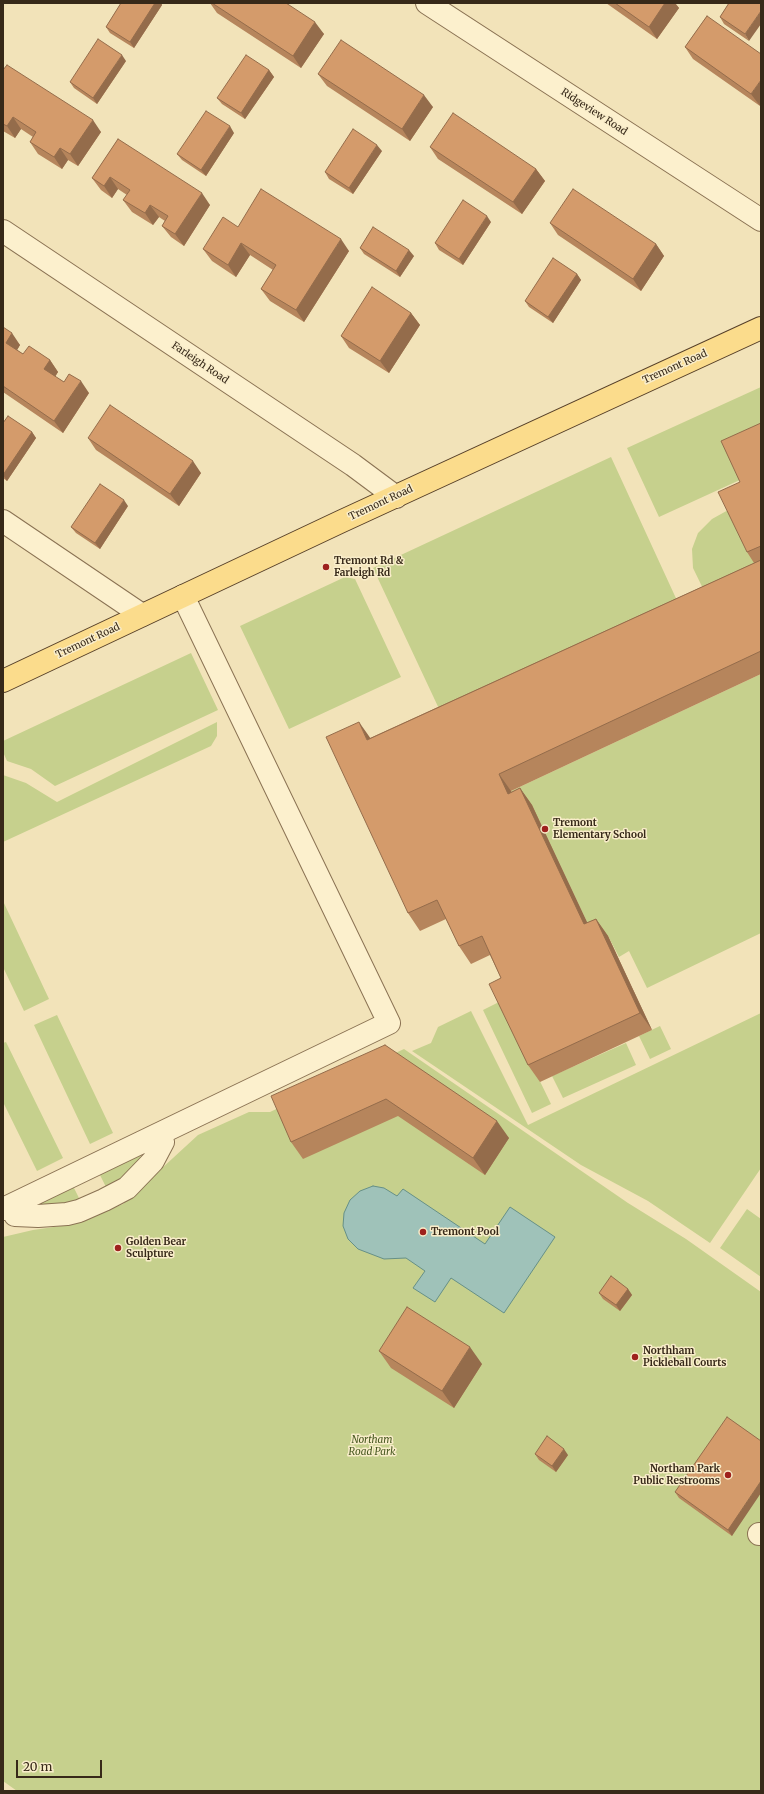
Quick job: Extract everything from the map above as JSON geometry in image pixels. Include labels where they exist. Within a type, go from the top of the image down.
[{"type":"main road","name":"Tremont Road","points":[[3,681],[761,328]]},
{"type":"street","name":"Ridgeview Road","points":[[427,3],[761,220]]},
{"type":"street","name":"Farleigh Road","points":[[3,231],[353,465],[396,497]]},
{"type":"street","points":[[3,521],[142,615]]},
{"type":"street","points":[[158,1134],[163,1142],[152,1161],[127,1188],[104,1200],[79,1211],[67,1214],[38,1216],[15,1215],[7,1207],[158,1134],[389,1023],[183,596]]},
{"type":"green space","points":[[761,387],[761,446],[742,479],[659,517],[627,448]]},
{"type":"green space","points":[[611,457],[680,607],[441,713],[373,568]]},
{"type":"green space","points":[[730,509],[758,569],[711,605],[693,568],[692,549],[698,533],[712,519]]},
{"type":"green space","points":[[345,577],[355,579],[401,677],[289,729],[240,626]]},
{"type":"green space","points":[[191,653],[218,710],[55,786],[31,769],[7,761],[3,752],[3,741]]},
{"type":"green space","points":[[761,674],[761,933],[647,988],[629,951],[619,957],[608,936],[596,941],[532,806],[520,811],[511,791]]},
{"type":"green space","points":[[217,722],[217,736],[211,746],[3,842],[3,775],[26,783],[57,802]]},
{"type":"green space","points":[[3,901],[49,999],[24,1011],[3,967]]},
{"type":"green space","points":[[501,1001],[551,1104],[532,1113],[483,1010]]},
{"type":"green space","points":[[471,1011],[528,1125],[761,1013],[761,1168],[710,1243],[648,1201],[581,1165],[412,1051],[431,1043],[438,1027]]},
{"type":"green space","points":[[57,1015],[113,1133],[90,1144],[34,1025]]},
{"type":"green space","points":[[660,1026],[671,1049],[650,1059],[639,1036]]},
{"type":"green space","points":[[6,1042],[63,1158],[37,1171],[3,1102],[3,1043]]},
{"type":"green space","points":[[626,1043],[636,1065],[563,1098],[552,1076]]},
{"type":"green space","name":"Northam Road Park","points":[[404,1049],[628,1203],[686,1239],[761,1292],[761,1791],[17,1791],[3,1781],[3,1237],[33,1230],[75,1224],[123,1204],[198,1135],[249,1112],[270,1112]]},
{"type":"green space","points":[[139,1154],[141,1156],[138,1163],[125,1176],[106,1187],[99,1173]]},
{"type":"green space","points":[[73,1186],[80,1200],[62,1205],[32,1206]]},
{"type":"green space","points":[[747,1209],[761,1219],[761,1277],[720,1248]]},
{"type":"water","points":[[373,1186],[384,1188],[397,1196],[403,1189],[485,1244],[510,1207],[555,1237],[504,1313],[451,1278],[435,1302],[413,1288],[425,1271],[406,1258],[384,1259],[358,1249],[348,1239],[343,1226],[344,1213],[350,1200],[360,1191]]},
{"type":"building","points":[[121,3],[155,3],[130,42],[106,27]]},
{"type":"building","points":[[212,3],[286,3],[315,22],[293,56]]},
{"type":"building","points":[[615,3],[665,3],[649,27]]},
{"type":"building","points":[[729,3],[761,3],[761,11],[745,34],[720,17]]},
{"type":"building","points":[[707,16],[761,54],[761,80],[751,94],[685,47]]},
{"type":"building","points":[[98,39],[122,55],[93,98],[70,82]]},
{"type":"building","points":[[341,40],[424,95],[402,129],[318,74]]},
{"type":"building","points":[[246,55],[269,70],[241,113],[217,98]]},
{"type":"building","points":[[7,65],[93,120],[70,154],[60,148],[54,157],[30,142],[36,132],[13,117],[7,126],[3,124],[3,70]]},
{"type":"building","points":[[206,111],[230,126],[201,170],[177,154]]},
{"type":"building","points":[[453,113],[536,169],[513,202],[430,147]]},
{"type":"building","points":[[353,129],[377,145],[349,188],[325,172]]},
{"type":"building","points":[[118,139],[202,193],[175,234],[162,226],[168,216],[150,205],[145,213],[123,200],[130,190],[110,177],[104,186],[92,178]]},
{"type":"building","points":[[261,189],[341,239],[296,310],[261,289],[276,265],[241,243],[228,265],[203,249],[223,217],[238,227]]},
{"type":"building","points":[[573,189],[656,244],[633,279],[550,223]]},
{"type":"building","points":[[463,200],[487,216],[459,259],[435,243]]},
{"type":"building","points":[[373,227],[409,250],[396,271],[360,248]]},
{"type":"building","points":[[553,258],[577,274],[548,317],[525,301]]},
{"type":"building","points":[[372,287],[411,313],[380,361],[341,336]]},
{"type":"building","points":[[3,327],[12,333],[6,343],[23,354],[29,346],[50,360],[44,369],[64,382],[69,374],[81,381],[54,421],[3,386]]},
{"type":"building","points":[[110,405],[193,461],[170,494],[88,438]]},
{"type":"building","points":[[8,416],[32,432],[3,475],[3,423]]},
{"type":"building","points":[[761,423],[761,546],[747,552],[718,492],[740,482],[721,441]]},
{"type":"building","points":[[100,484],[124,500],[95,543],[71,527]]},
{"type":"building","points":[[761,560],[761,651],[499,774],[508,794],[520,788],[584,924],[596,919],[640,1013],[528,1065],[489,984],[501,978],[482,936],[459,946],[437,900],[408,913],[326,737],[359,722],[367,740]]},
{"type":"building","points":[[385,1045],[497,1121],[473,1158],[386,1099],[291,1142],[271,1096]]},
{"type":"building","points":[[611,1276],[628,1289],[616,1305],[599,1293]]},
{"type":"building","points":[[407,1307],[470,1347],[442,1391],[379,1351]]},
{"type":"building","name":"Northam Park Public Restrooms","points":[[727,1417],[761,1441],[761,1481],[728,1530],[675,1492]]},
{"type":"building","points":[[547,1436],[564,1449],[552,1466],[535,1454]]},
{"type":"place","name":"Tremont Rd & Farleigh Rd","points":[[326,567]]},
{"type":"place","name":"Tremont Elementary School","points":[[545,829]]},
{"type":"place","name":"Tremont Pool","points":[[423,1232]]},
{"type":"place","name":"Golden Bear Sculpture","points":[[118,1248]]},
{"type":"place","name":"Northham Pickleball Courts","points":[[635,1357]]},
{"type":"place","name":"Northam Park Public Restrooms","points":[[728,1475]]}]
